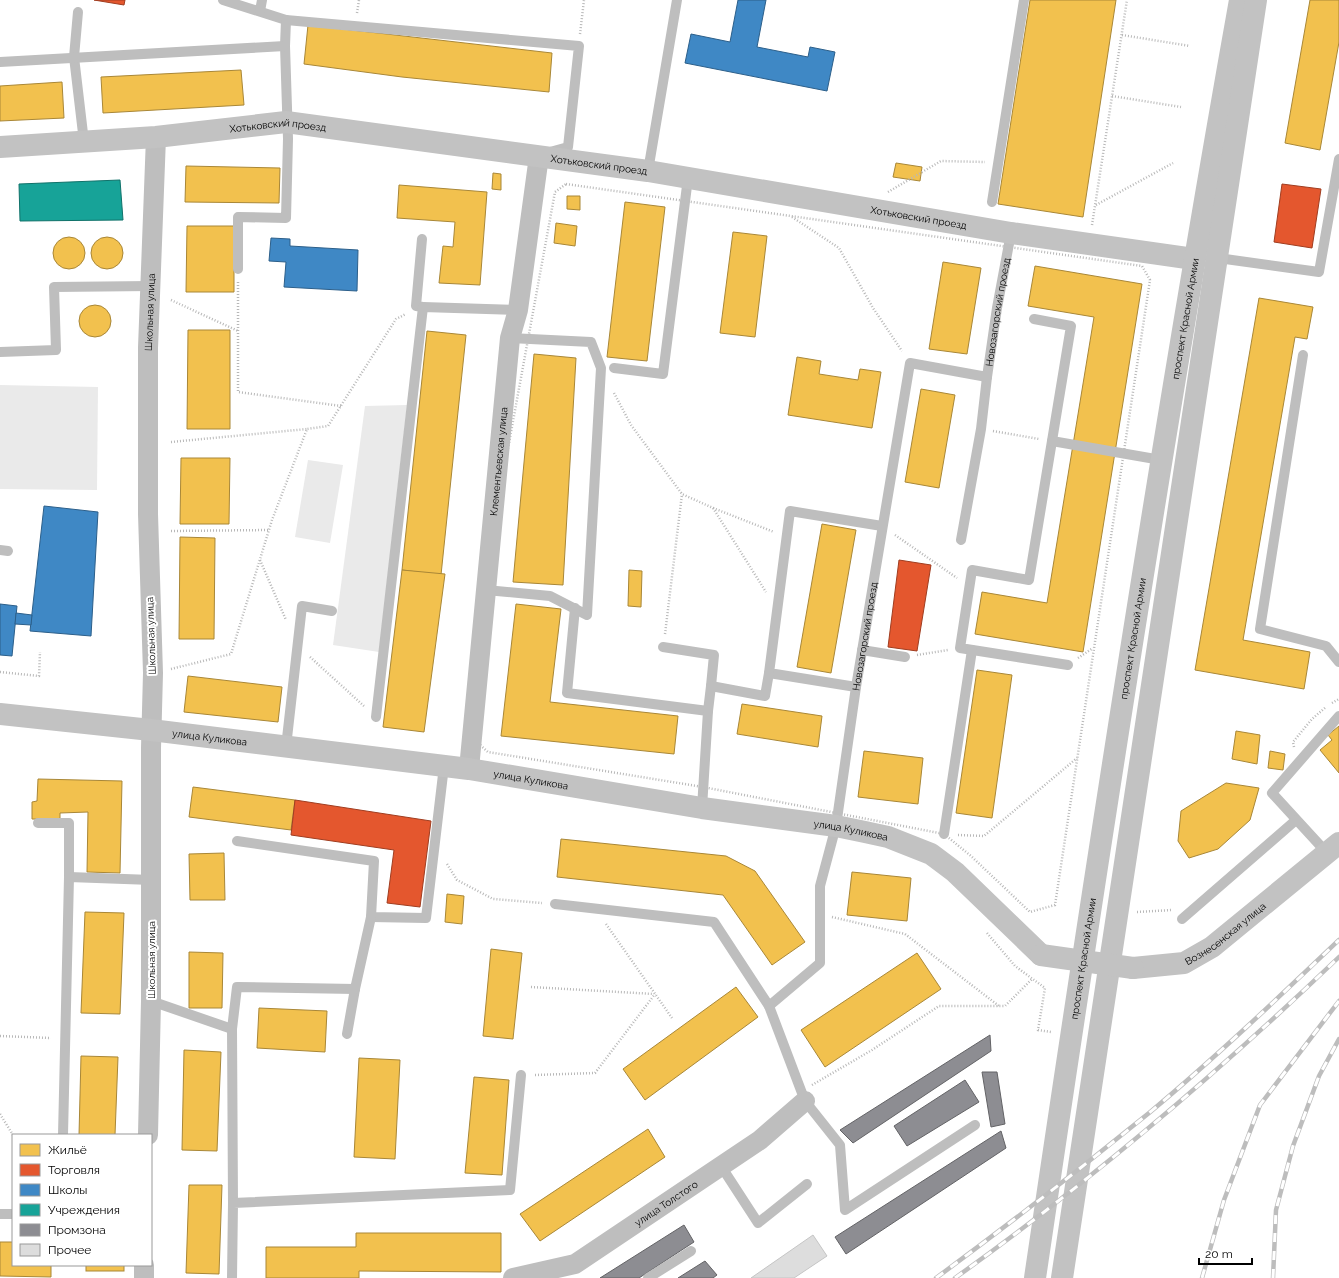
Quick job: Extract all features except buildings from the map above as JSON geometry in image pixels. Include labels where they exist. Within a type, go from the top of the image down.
[{"type":"main road","name":"проспект Красной Армии","points":[[1035,1278],[1100,842],[1161,460],[1194,259],[1240,0]]},
{"type":"main road","points":[[1062,1278],[1256,0]]},
{"type":"main road","name":"Хотьковский проезд","points":[[0,148],[156,137],[286,122],[648,171],[1011,233],[1194,259]]},
{"type":"main road","name":"улица Куликова","points":[[0,714],[151,730],[469,769],[702,808],[836,826],[888,838],[931,854],[955,872],[1026,938]]},
{"type":"main road","name":"Вознесенская улица","points":[[1026,938],[1041,955],[1133,968],[1184,963],[1212,947],[1333,848]]},
{"type":"street","name":"Школьная улица","points":[[148,1134],[151,1001],[151,730],[153,673],[148,514],[148,348],[156,137]]},
{"type":"street","name":"Клементьевская улица","points":[[469,769],[510,338],[518,310],[539,156]]},
{"type":"street","name":"улица Толстого","points":[[523,1277],[575,1264],[760,1140],[803,1096]]},
{"type":"street","points":[[144,1266],[144,1278]]},
{"type":"lane","points":[[223,0],[286,20],[579,46],[568,147],[539,156]]},
{"type":"lane","points":[[260,11],[262,0]]},
{"type":"lane","points":[[648,171],[677,0]]},
{"type":"lane","points":[[992,202],[1024,0]]},
{"type":"lane","points":[[78,12],[74,57],[84,142]]},
{"type":"lane","points":[[238,269],[238,218],[286,218],[288,139],[286,122],[286,20]]},
{"type":"lane","points":[[0,62],[285,46]]},
{"type":"lane","points":[[1218,258],[1319,272],[1339,159]]},
{"type":"lane","points":[[614,368],[663,374],[688,178]]},
{"type":"lane","name":"Новозагорский проезд","points":[[768,1006],[820,964],[820,886],[836,826],[856,687],[910,363],[987,377],[997,308],[1011,233]]},
{"type":"lane","points":[[422,239],[416,306],[518,310]]},
{"type":"lane","points":[[0,352],[56,350],[54,286],[151,286]]},
{"type":"lane","points":[[376,717],[423,307]]},
{"type":"lane","points":[[1034,319],[1071,326],[1029,580],[972,570],[960,648],[1068,665]]},
{"type":"lane","points":[[486,590],[550,596],[587,615],[601,368],[591,342],[510,338]]},
{"type":"lane","points":[[1303,355],[1260,628],[1326,646],[1339,662]]},
{"type":"lane","points":[[962,540],[981,429],[987,377]]},
{"type":"lane","points":[[1052,442],[1161,460]]},
{"type":"lane","points":[[711,686],[765,696],[778,611],[790,510],[882,526]]},
{"type":"lane","points":[[286,747],[302,606],[332,610]]},
{"type":"lane","points":[[574,608],[566,693],[708,711]]},
{"type":"lane","points":[[663,647],[714,655],[708,711],[702,808]]},
{"type":"lane","points":[[862,650],[905,657]]},
{"type":"lane","points":[[944,834],[972,650]]},
{"type":"lane","points":[[768,672],[856,687]]},
{"type":"lane","points":[[1333,848],[1296,820],[1272,793],[1339,716]]},
{"type":"lane","points":[[371,917],[426,918],[444,766]]},
{"type":"lane","points":[[1182,919],[1296,820]]},
{"type":"lane","points":[[38,823],[69,823],[63,1134]]},
{"type":"lane","points":[[238,841],[374,861],[371,917],[355,989],[347,1034]]},
{"type":"lane","points":[[69,877],[152,880]]},
{"type":"lane","points":[[555,904],[714,922],[768,1006],[803,1096],[840,1145],[845,1210],[975,1125]]},
{"type":"lane","points":[[232,1278],[232,1029],[236,987],[355,989]]},
{"type":"lane","points":[[151,1001],[232,1029]]},
{"type":"lane","points":[[233,1202],[510,1190],[521,1075]]},
{"type":"lane","points":[[721,1166],[758,1223],[807,1184]]},
{"type":"lane","points":[[0,1214],[12,1214]]},
{"type":"lane","points":[[648,1278],[691,1251]]},
{"type":"path","points":[[579,46],[584,0]]},
{"type":"path","points":[[1092,228],[1127,0]]},
{"type":"path","points":[[1122,34],[1190,46]]},
{"type":"path","points":[[1112,96],[1181,107]]},
{"type":"path","points":[[888,192],[942,161],[998,162]]},
{"type":"path","points":[[1095,205],[1173,163]]},
{"type":"path","points":[[790,216],[839,248],[873,308],[910,363]]},
{"type":"path","points":[[238,269],[238,392],[341,406]]},
{"type":"path","points":[[171,300],[238,331]]},
{"type":"path","points":[[171,442],[328,426],[396,319],[423,307]]},
{"type":"path","points":[[601,368],[631,425],[682,494],[713,508],[787,537]]},
{"type":"path","points":[[153,673],[231,654],[269,530],[307,429]]},
{"type":"path","points":[[981,429],[1052,442]]},
{"type":"path","points":[[663,647],[682,494]]},
{"type":"path","points":[[713,508],[778,611]]},
{"type":"path","points":[[882,526],[969,586]]},
{"type":"path","points":[[171,532],[269,530]]},
{"type":"path","points":[[905,657],[960,648]]},
{"type":"path","points":[[0,672],[39,676],[40,652]]},
{"type":"path","points":[[944,834],[984,836],[1077,758]]},
{"type":"path","points":[[435,843],[457,880],[494,899],[555,904]]},
{"type":"path","points":[[596,909],[672,1018]]},
{"type":"path","points":[[820,914],[905,934],[999,1006]]},
{"type":"path","points":[[984,930],[1015,966],[1045,988],[1038,1030],[1051,1032]]},
{"type":"path","points":[[803,1096],[939,1006],[1005,1006],[1032,978]]},
{"type":"path","points":[[531,987],[655,994]]},
{"type":"path","points":[[521,1075],[595,1073],[655,994]]},
{"type":"path","points":[[0,1036],[65,1039]]},
{"type":"path","points":[[0,1114],[12,1134]]},
{"type":"shaded area","points":[[0,385],[98,387],[97,490],[0,489]]},
{"type":"shaded area","points":[[407,405],[379,652],[333,645],[365,406]]},
{"type":"shaded area","points":[[308,460],[343,465],[330,543],[295,537]]},
{"type":"railway","points":[[936,1278],[1043,1197],[1149,1113],[1222,1050],[1339,940]]},
{"type":"railway","points":[[955,1278],[1006,1241],[1153,1125],[1247,1042],[1339,957]]},
{"type":"railway","points":[[1202,1278],[1224,1200],[1260,1105],[1339,1001]]},
{"type":"railway","points":[[1273,1278],[1276,1210],[1293,1146],[1319,1076],[1339,1039]]}]
